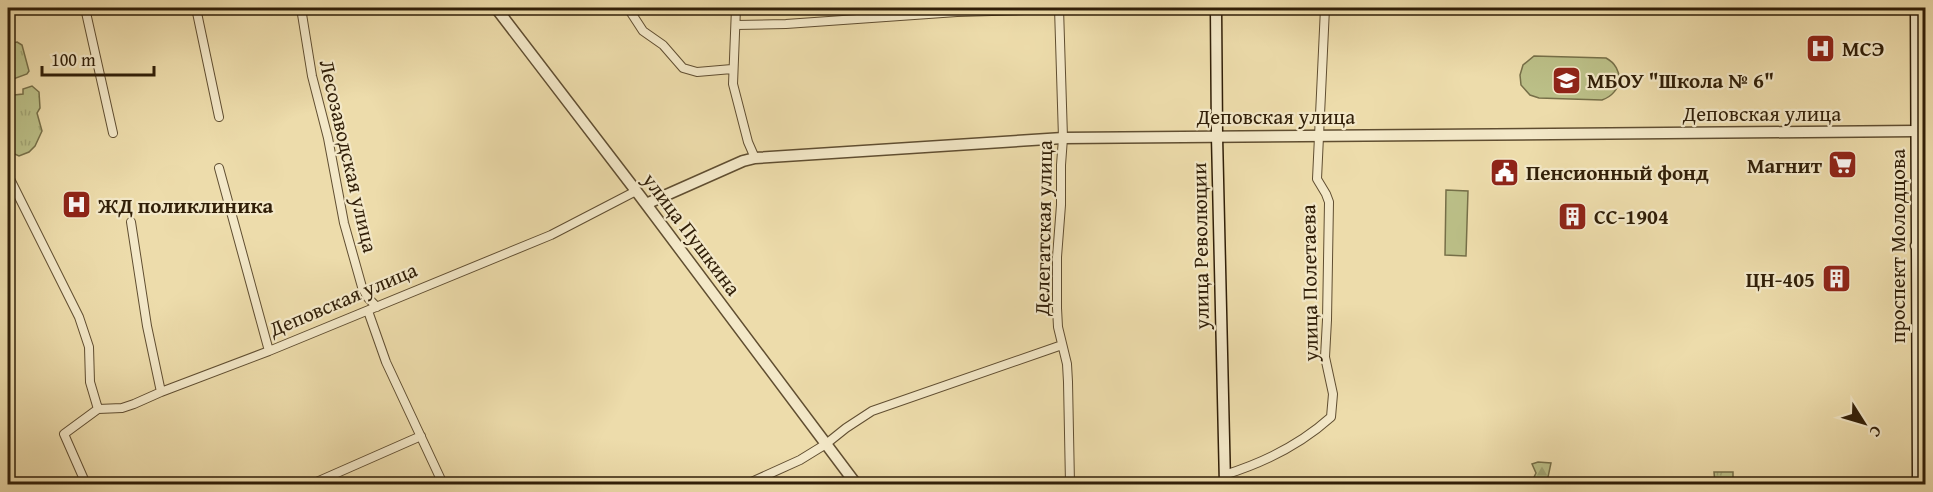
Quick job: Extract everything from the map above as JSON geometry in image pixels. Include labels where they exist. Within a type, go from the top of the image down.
[{"type":"street","points":[[85,8],[113,133]]},
{"type":"street","points":[[196,8],[219,117]]},
{"type":"street","name":"Лесозаводская улица","points":[[302,8],[312,76],[328,138],[344,224],[362,287],[377,307]]},
{"type":"street","name":"улица Пушкина","points":[[496,8],[856,484]]},
{"type":"street","points":[[628,8],[643,31],[663,45],[683,68],[697,72],[732,69]]},
{"type":"street","points":[[736,8],[733,84],[748,142],[755,158]]},
{"type":"street","points":[[736,25],[1059,8]]},
{"type":"street","name":"Делегатская улица","points":[[1059,8],[1063,138],[1057,308],[1067,364],[1070,484]]},
{"type":"street","name":"улица Революции","points":[[1216,8],[1224,480]]},
{"type":"street","name":"улица Полетаева","points":[[1224,480],[1264,461],[1317,429],[1331,417],[1333,394],[1325,357],[1329,202],[1317,179],[1325,8]]},
{"type":"street","name":"проспект Молодцова","points":[[1916,8],[1916,131],[1921,246],[1922,469],[1918,484]]},
{"type":"street","name":"Деповская улица","points":[[646,204],[755,158],[1063,138],[1916,131]]},
{"type":"street","points":[[219,168],[268,351]]},
{"type":"street","points":[[8,174],[79,317],[89,347],[90,382],[98,409],[64,434],[86,484]]},
{"type":"street","name":"Деповская улица","points":[[98,409],[122,408],[377,307],[551,235],[636,191]]},
{"type":"street","points":[[130,222],[147,326],[161,392]]},
{"type":"street","points":[[368,310],[386,362],[443,484]]},
{"type":"street","points":[[747,484],[800,460],[872,411],[1062,345]]},
{"type":"street","points":[[312,484],[421,436]]},
{"type":"green space","points":[[17,42],[22,45],[29,71],[27,74],[8,81],[8,44]]},
{"type":"green space","points":[[1534,56],[1606,58],[1612,62],[1619,74],[1618,86],[1609,97],[1602,100],[1539,98],[1530,95],[1521,85],[1520,75],[1523,65]]},
{"type":"green space","points":[[32,86],[39,92],[40,108],[37,113],[42,131],[35,146],[29,152],[19,156],[8,151],[8,98],[23,94],[23,89]]},
{"type":"green space","points":[[1446,190],[1468,191],[1466,256],[1445,255]]},
{"type":"green space","points":[[1551,463],[1548,477],[1553,484],[1512,484],[1533,479],[1536,473],[1532,464]]},
{"type":"green space","points":[[1714,472],[1733,472],[1733,484],[1715,484]]},
{"type":"place","name":"МСЭ","points":[[1821,48]]},
{"type":"place","name":"МБОУ \"Школа № 6\"","points":[[1566,80]]},
{"type":"place","name":"Магнит","points":[[1843,165]]},
{"type":"place","name":"Пенсионный фонд","points":[[1505,172]]},
{"type":"place","name":"ЖД поликлиника","points":[[77,205]]},
{"type":"place","name":"СС-1904","points":[[1573,216]]},
{"type":"place","name":"ЦН-405","points":[[1836,279]]}]
